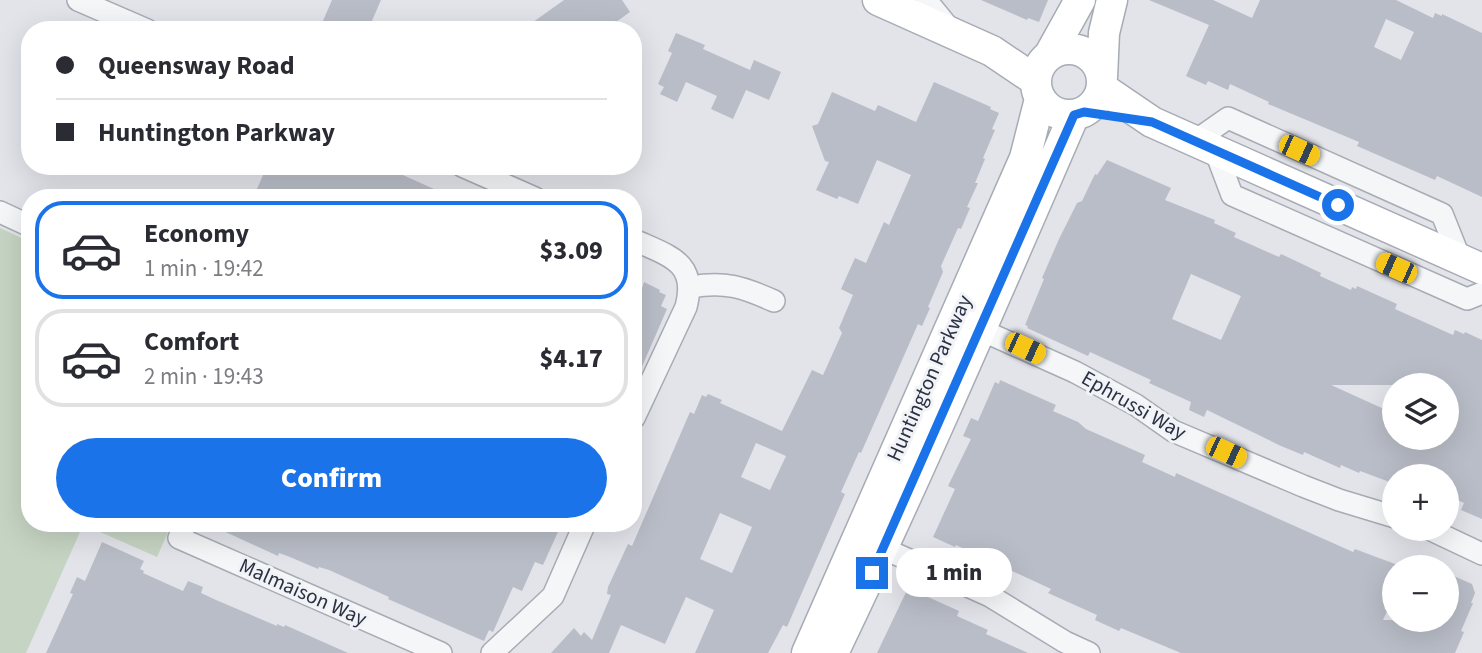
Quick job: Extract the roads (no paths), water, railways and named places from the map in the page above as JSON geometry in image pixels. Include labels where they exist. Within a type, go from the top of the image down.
[{"type":"street","points":[[78,0],[113,7],[134,21]]},
{"type":"street","points":[[878,0],[1043,73],[1055,112],[1152,122]]},
{"type":"street","points":[[926,0],[952,33]]},
{"type":"street","name":"Huntington Parkway","points":[[968,324],[1025,158],[1043,73],[1080,0]]},
{"type":"street","points":[[1079,113],[1096,102],[1102,82],[1104,33],[1112,0]]},
{"type":"street","points":[[1043,73],[1061,49],[1083,51],[1098,66],[1102,82],[1152,122],[1471,264]]},
{"type":"street","name":"Huntington Parkway","points":[[833,653],[871,543],[968,324],[1079,113]]},
{"type":"street","points":[[1205,146],[1232,195],[1467,299],[1482,293]]},
{"type":"street","points":[[483,175],[514,189]]},
{"type":"street","points":[[0,212],[21,222]]},
{"type":"street","points":[[642,244],[682,265],[691,287],[686,307],[642,401]]},
{"type":"street","points":[[691,287],[730,285],[774,301]]},
{"type":"street","name":"Ephrussi Way","points":[[968,324],[1075,372],[1136,405],[1173,431],[1315,491],[1382,512]]},
{"type":"street","name":"Malmaison Way","points":[[182,532],[179,538],[441,653]]},
{"type":"street","points":[[492,653],[552,596],[581,532]]},
{"type":"street","points":[[1454,541],[1482,554]]},
{"type":"street","points":[[871,543],[990,596],[1065,642],[1089,653]]},
{"type":"street","name":"Huntington Parkway","points":[[807,653],[871,543]]}]
